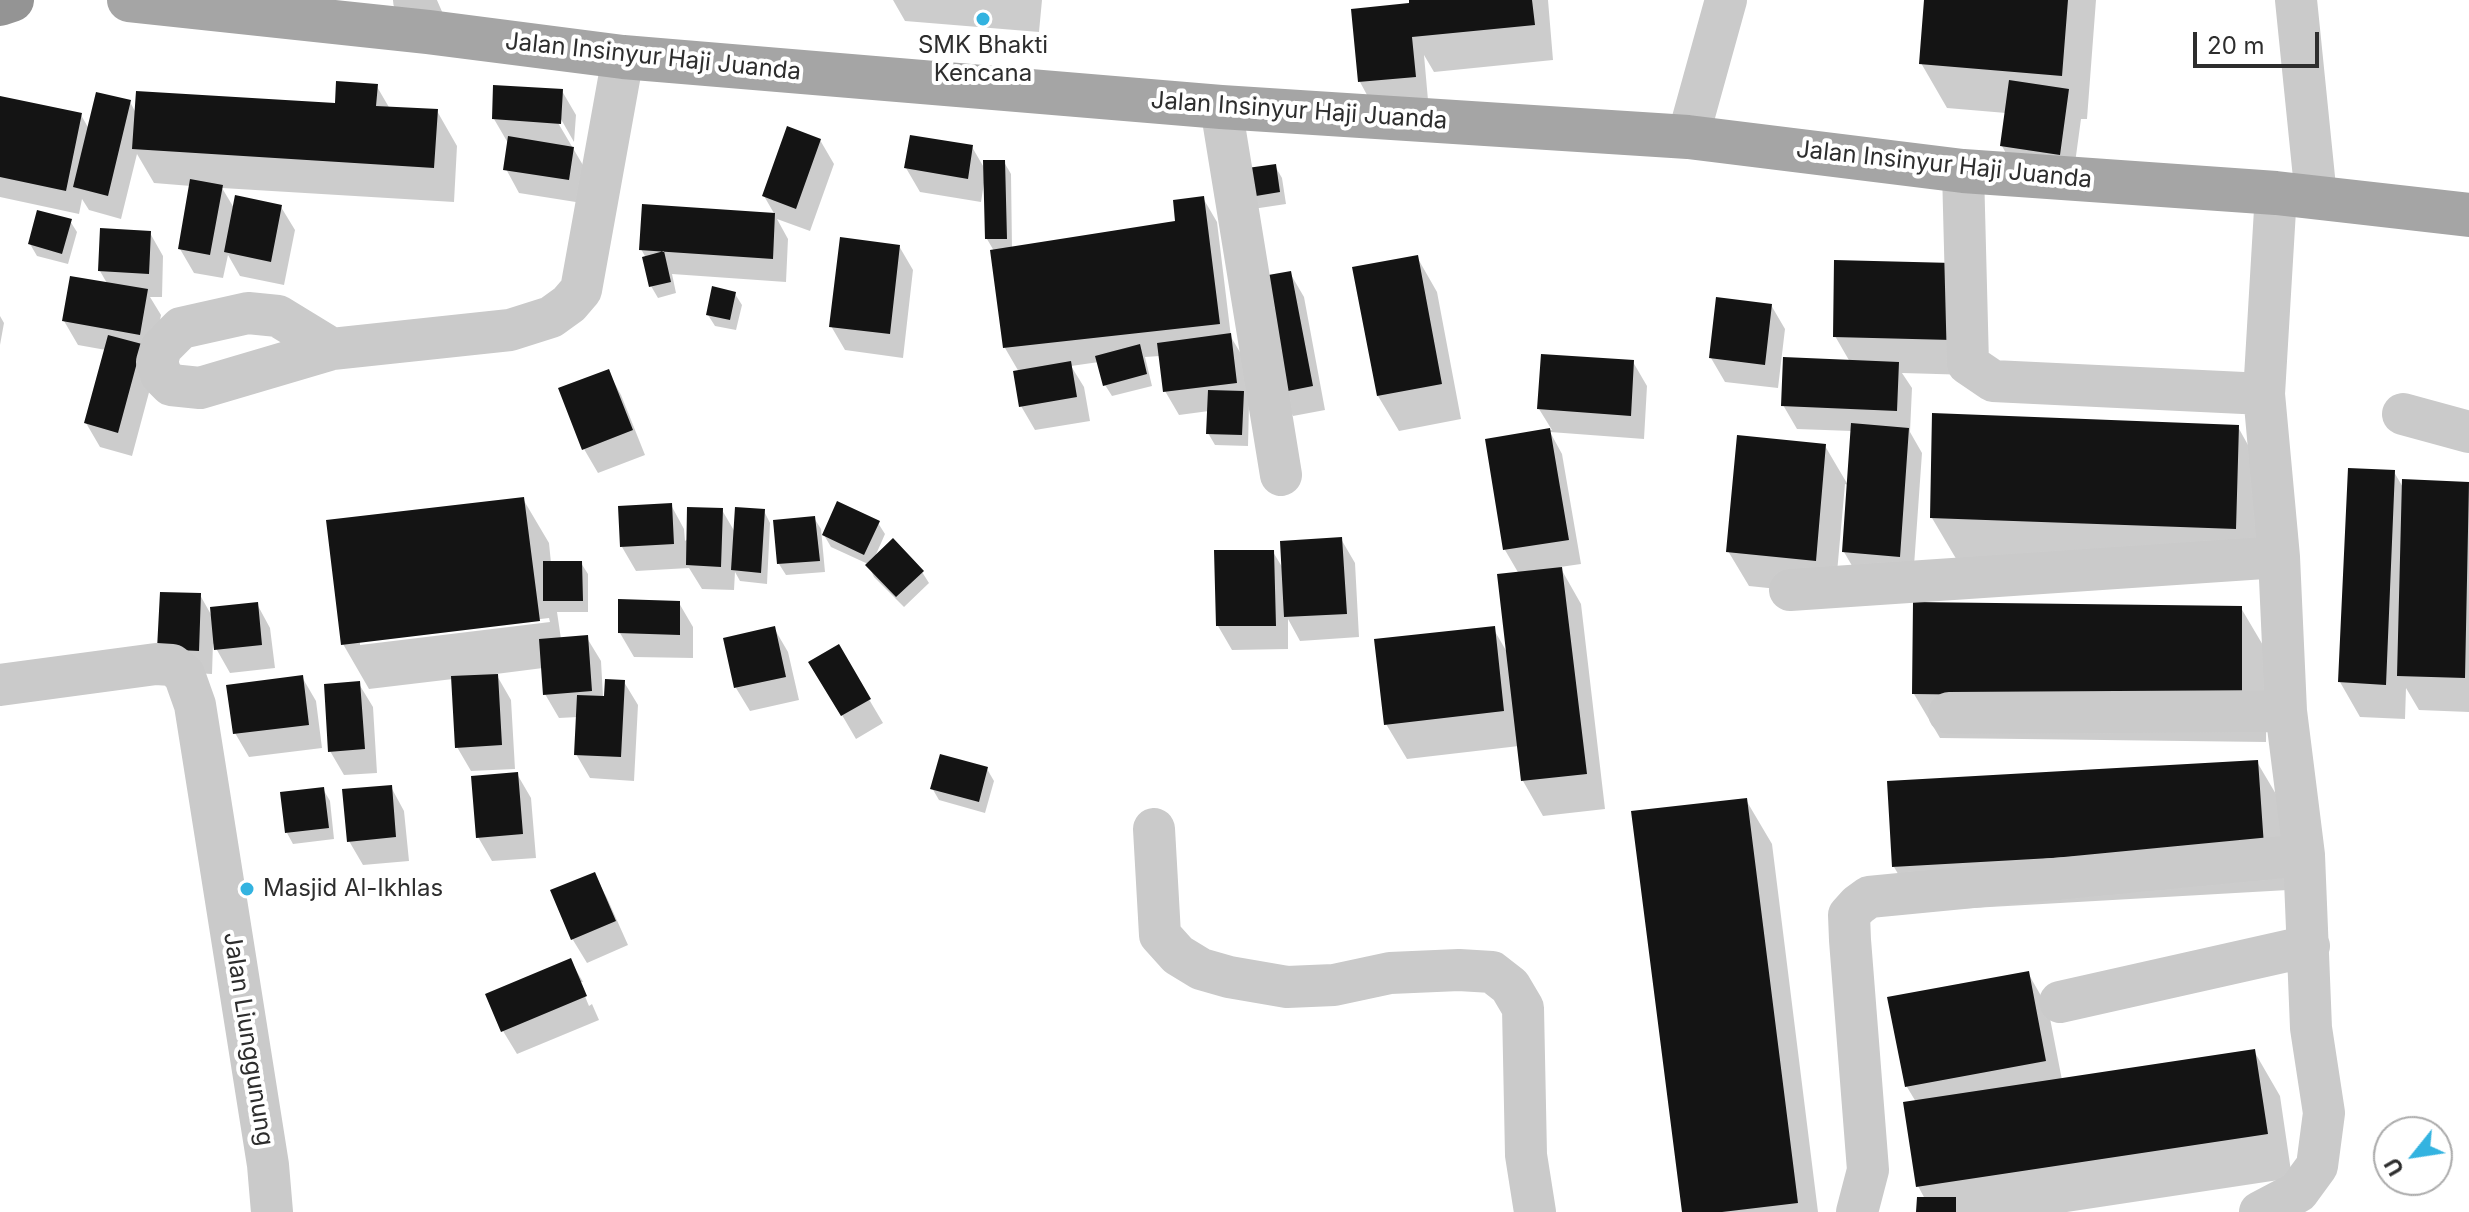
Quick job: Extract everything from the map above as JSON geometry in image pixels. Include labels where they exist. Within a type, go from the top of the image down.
[{"type":"highway","points":[[0,4],[12,0]]},
{"type":"main road","name":"Jalan Insinyur Haji Juanda","points":[[129,0],[421,16],[623,57],[1221,107],[1688,137],[1963,171],[2296,195],[2469,215]]},
{"type":"street","points":[[1688,137],[1726,0]]},
{"type":"street","points":[[2260,1212],[2298,1192],[2317,1166],[2324,1113],[2311,1028],[2304,855],[2286,711],[2279,557],[2264,394],[2296,195],[2296,0]]},
{"type":"street","points":[[332,349],[510,330],[551,317],[569,304],[581,290],[623,57]]},
{"type":"street","points":[[1221,107],[1281,475]]},
{"type":"street","points":[[1963,171],[1968,364],[1993,381],[2264,394]]},
{"type":"street","points":[[2403,414],[2469,432]]},
{"type":"street","points":[[1790,590],[2279,557]]},
{"type":"street","name":"Jalan Liunggunung","points":[[0,685],[156,664],[172,665],[184,674],[195,705],[268,1165],[272,1212]]},
{"type":"street","points":[[1949,713],[2286,711]]},
{"type":"street","points":[[1154,829],[1160,935],[1178,955],[1201,969],[1287,987],[1334,985],[1390,973],[1459,970],[1492,972],[1510,986],[1523,1008],[1526,1155],[1535,1212]]},
{"type":"street","points":[[1857,1212],[1868,1170],[1849,915],[1858,905],[1869,897],[2304,855]]},
{"type":"street","points":[[2060,1002],[2309,946]]},
{"type":"building","points":[[1409,0],[1532,0],[1535,25],[1412,37],[1416,77],[1358,82],[1351,9],[1409,3]]},
{"type":"building","points":[[1924,0],[2068,0],[2062,76],[1919,64]]},
{"type":"building","points":[[2009,80],[2069,89],[2060,155],[2000,146]]},
{"type":"building","points":[[336,81],[378,84],[376,106],[438,109],[434,168],[132,149],[136,91],[335,103]]},
{"type":"building","points":[[493,85],[563,89],[561,124],[492,119]]},
{"type":"building","points":[[96,92],[131,100],[108,196],[73,187]]},
{"type":"building","points":[[0,96],[82,113],[66,191],[0,177]]},
{"type":"building","points":[[787,126],[821,139],[796,209],[762,196]]},
{"type":"building","points":[[910,135],[973,145],[968,179],[904,168]]},
{"type":"building","points":[[508,136],[574,147],[569,180],[503,170]]},
{"type":"building","points":[[983,160],[1005,160],[1007,239],[985,239]]},
{"type":"building","points":[[1276,164],[1280,192],[1238,199],[1233,170]]},
{"type":"building","points":[[190,179],[223,185],[210,255],[178,249]]},
{"type":"building","points":[[235,195],[282,205],[271,262],[224,252]]},
{"type":"building","points":[[1204,196],[1220,324],[1003,348],[990,250],[1175,221],[1173,200]]},
{"type":"building","points":[[642,204],[775,213],[773,259],[639,250]]},
{"type":"building","points":[[37,210],[72,219],[62,254],[28,244]]},
{"type":"building","points":[[100,228],[151,231],[149,274],[98,271]]},
{"type":"building","points":[[840,237],[900,245],[890,334],[829,327]]},
{"type":"building","points":[[664,251],[671,282],[649,287],[642,257]]},
{"type":"building","points":[[1418,255],[1442,384],[1377,396],[1352,267]]},
{"type":"building","points":[[1834,260],[1953,263],[1952,340],[1833,337]]},
{"type":"building","points":[[1291,271],[1313,386],[1278,393],[1257,277]]},
{"type":"building","points":[[70,276],[148,289],[140,335],[62,321]]},
{"type":"building","points":[[712,286],[736,292],[730,320],[706,315]]},
{"type":"building","points":[[1716,297],[1772,304],[1765,365],[1709,358]]},
{"type":"building","points":[[1231,333],[1237,383],[1163,392],[1157,343]]},
{"type":"building","points":[[108,335],[142,344],[118,433],[84,423]]},
{"type":"building","points":[[1140,344],[1147,374],[1103,386],[1095,356]]},
{"type":"building","points":[[1541,354],[1634,360],[1631,416],[1537,409]]},
{"type":"building","points":[[1783,357],[1899,362],[1897,411],[1781,406]]},
{"type":"building","points":[[1071,361],[1077,397],[1019,407],[1013,371]]},
{"type":"building","points":[[609,369],[633,430],[582,450],[558,388]]},
{"type":"building","points":[[1208,390],[1244,391],[1242,435],[1206,434]]},
{"type":"building","points":[[1932,413],[2239,425],[2236,529],[1930,518]]},
{"type":"building","points":[[1851,423],[1909,428],[1900,557],[1842,552]]},
{"type":"building","points":[[1550,428],[1569,540],[1503,550],[1485,439]]},
{"type":"building","points":[[1737,435],[1826,444],[1816,561],[1726,552]]},
{"type":"building","points":[[2348,468],[2395,470],[2386,685],[2338,682]]},
{"type":"building","points":[[2402,479],[2469,482],[2465,678],[2397,676]]},
{"type":"building","points":[[524,497],[540,621],[341,645],[326,520]]},
{"type":"building","points":[[837,501],[880,521],[864,555],[822,535]]},
{"type":"building","points":[[672,503],[674,544],[620,547],[618,506]]},
{"type":"building","points":[[687,507],[723,508],[721,567],[686,565]]},
{"type":"building","points":[[735,507],[765,509],[761,573],[731,570]]},
{"type":"building","points":[[815,516],[820,561],[777,564],[773,520]]},
{"type":"building","points":[[1342,537],[1347,614],[1284,617],[1280,541]]},
{"type":"building","points":[[893,538],[924,571],[896,597],[865,565]]},
{"type":"building","points":[[1214,550],[1274,550],[1276,626],[1216,626]]},
{"type":"building","points":[[543,561],[582,561],[583,601],[543,601]]},
{"type":"building","points":[[1562,567],[1587,774],[1521,781],[1497,574]]},
{"type":"building","points":[[160,592],[201,593],[199,651],[157,649]]},
{"type":"building","points":[[618,599],[680,601],[680,635],[618,633]]},
{"type":"building","points":[[258,602],[262,645],[214,650],[210,607]]},
{"type":"building","points":[[1913,602],[2242,606],[2242,698],[1912,694]]},
{"type":"building","points":[[775,626],[786,677],[734,688],[723,638]]},
{"type":"building","points":[[1495,626],[1504,711],[1384,725],[1374,639]]},
{"type":"building","points":[[588,635],[592,691],[543,695],[539,639]]},
{"type":"building","points":[[839,644],[871,699],[841,716],[808,662]]},
{"type":"building","points":[[498,674],[502,745],[455,748],[451,676]]},
{"type":"building","points":[[303,675],[309,725],[233,734],[226,685]]},
{"type":"building","points":[[605,679],[625,680],[621,757],[574,755],[577,695],[604,696]]},
{"type":"building","points":[[360,681],[365,749],[328,752],[324,684]]},
{"type":"building","points":[[940,754],[988,767],[979,802],[930,789]]},
{"type":"building","points":[[2258,760],[2264,846],[1892,867],[1887,781]]},
{"type":"building","points":[[518,772],[523,834],[476,838],[471,776]]},
{"type":"building","points":[[392,785],[396,837],[347,842],[342,789]]},
{"type":"building","points":[[324,787],[329,828],[285,833],[280,792]]},
{"type":"building","points":[[1747,798],[1798,1203],[1722,1212],[1682,1212],[1631,811]]},
{"type":"building","points":[[595,872],[616,921],[571,940],[550,890]]},
{"type":"building","points":[[571,958],[587,996],[501,1032],[485,994]]},
{"type":"building","points":[[2029,971],[2046,1061],[1905,1087],[1887,997]]},
{"type":"building","points":[[2255,1049],[2268,1134],[1916,1187],[1903,1102]]},
{"type":"building","points":[[1917,1197],[1956,1197],[1956,1212],[1916,1212]]},
{"type":"place","name":"SMK Bhakti Kencana","points":[[983,19]]},
{"type":"place","name":"Masjid Al-Ikhlas","points":[[247,889]]}]
